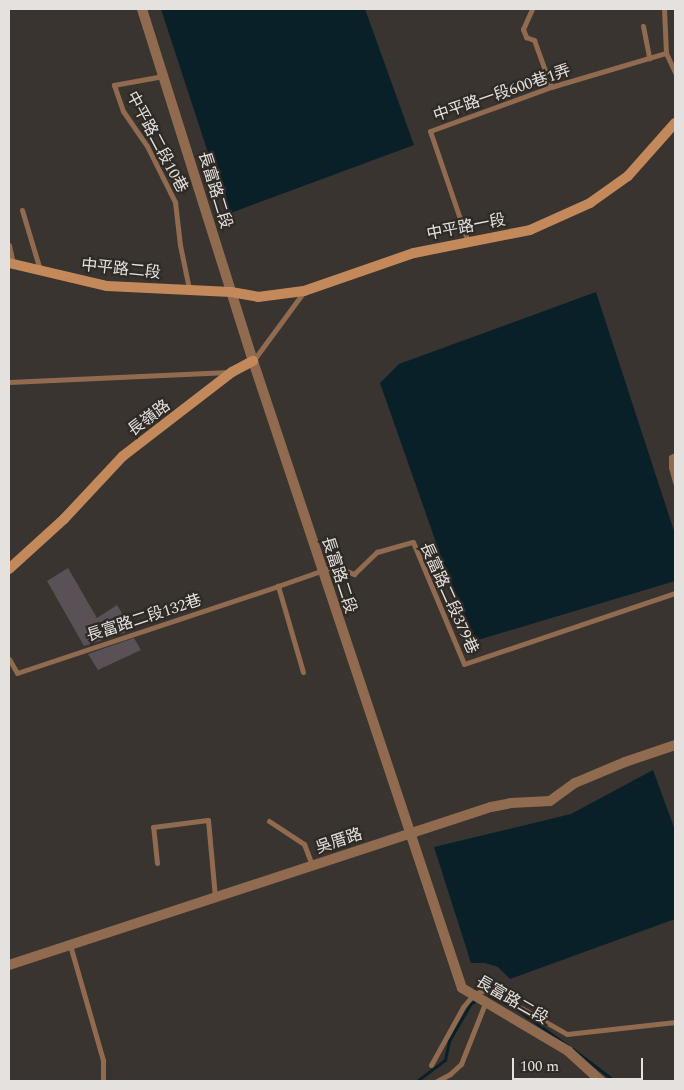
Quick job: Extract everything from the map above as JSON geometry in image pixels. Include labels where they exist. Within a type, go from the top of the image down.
[{"type":"street","name":"長富路二段","points":[[142,9],[253,361],[462,988],[486,1000],[568,1050],[602,1081]]},
{"type":"street","name":"中平路一段","points":[[231,292],[258,298],[304,291],[414,253],[530,230],[590,203],[628,176],[675,123]]},
{"type":"street","name":"中平路二段","points":[[11,264],[106,286],[231,292]]},
{"type":"street","name":"長嶺路","points":[[9,569],[64,519],[123,456],[232,372],[253,361]]},
{"type":"street","name":"吳厝路","points":[[9,965],[491,807],[511,803],[550,801],[574,783],[624,762],[675,745]]},
{"type":"lane","points":[[532,9],[524,29],[526,37],[534,40],[552,87]]},
{"type":"lane","points":[[664,9],[666,53],[675,72]]},
{"type":"lane","points":[[643,26],[649,58]]},
{"type":"lane","name":"中平路一段600巷1弄","points":[[468,242],[430,131],[552,87],[666,53]]},
{"type":"lane","name":"中平路二段10巷","points":[[163,76],[114,85],[124,111],[147,146],[175,202],[180,245],[189,290]]},
{"type":"lane","points":[[22,210],[40,271]]},
{"type":"lane","points":[[9,245],[11,264]]},
{"type":"lane","name":"長嶺路","points":[[253,361],[304,291]]},
{"type":"lane","points":[[9,382],[232,372]]},
{"type":"lane","points":[[675,454],[671,457],[671,467],[675,482]]},
{"type":"lane","name":"長富路二段379巷","points":[[322,572],[335,566],[354,574],[378,552],[413,542],[464,664],[675,592]]},
{"type":"lane","name":"長富路二段132巷","points":[[9,659],[17,673],[322,572]]},
{"type":"lane","points":[[278,586],[303,672]]},
{"type":"lane","points":[[157,863],[153,827],[208,820],[215,897]]},
{"type":"lane","points":[[269,821],[304,844],[312,866]]},
{"type":"lane","points":[[70,945],[103,1060],[103,1081]]},
{"type":"lane","points":[[431,1065],[463,1007],[474,994],[488,988],[567,1034],[675,1022]]},
{"type":"lane","points":[[437,1081],[450,1074],[461,1064],[486,1000]]},
{"type":"water","points":[[161,9],[365,9],[414,145],[228,214]]},
{"type":"water","points":[[596,292],[675,534],[675,581],[471,642],[380,383],[399,364]]},
{"type":"water","points":[[653,770],[675,830],[675,919],[510,979],[498,967],[485,963],[471,963],[434,847],[571,814]]},
{"type":"building","points":[[68,568],[97,618],[117,605],[131,628],[129,628],[130,631],[84,646],[47,581]]},
{"type":"building","points":[[134,638],[141,650],[98,670],[88,654]]},
{"type":"waterway","points":[[489,995],[516,1008],[568,1046]]},
{"type":"waterway","points":[[417,1081],[445,1060],[449,1041],[471,1003],[474,1002]]},
{"type":"waterway","points":[[573,1049],[615,1081]]}]
